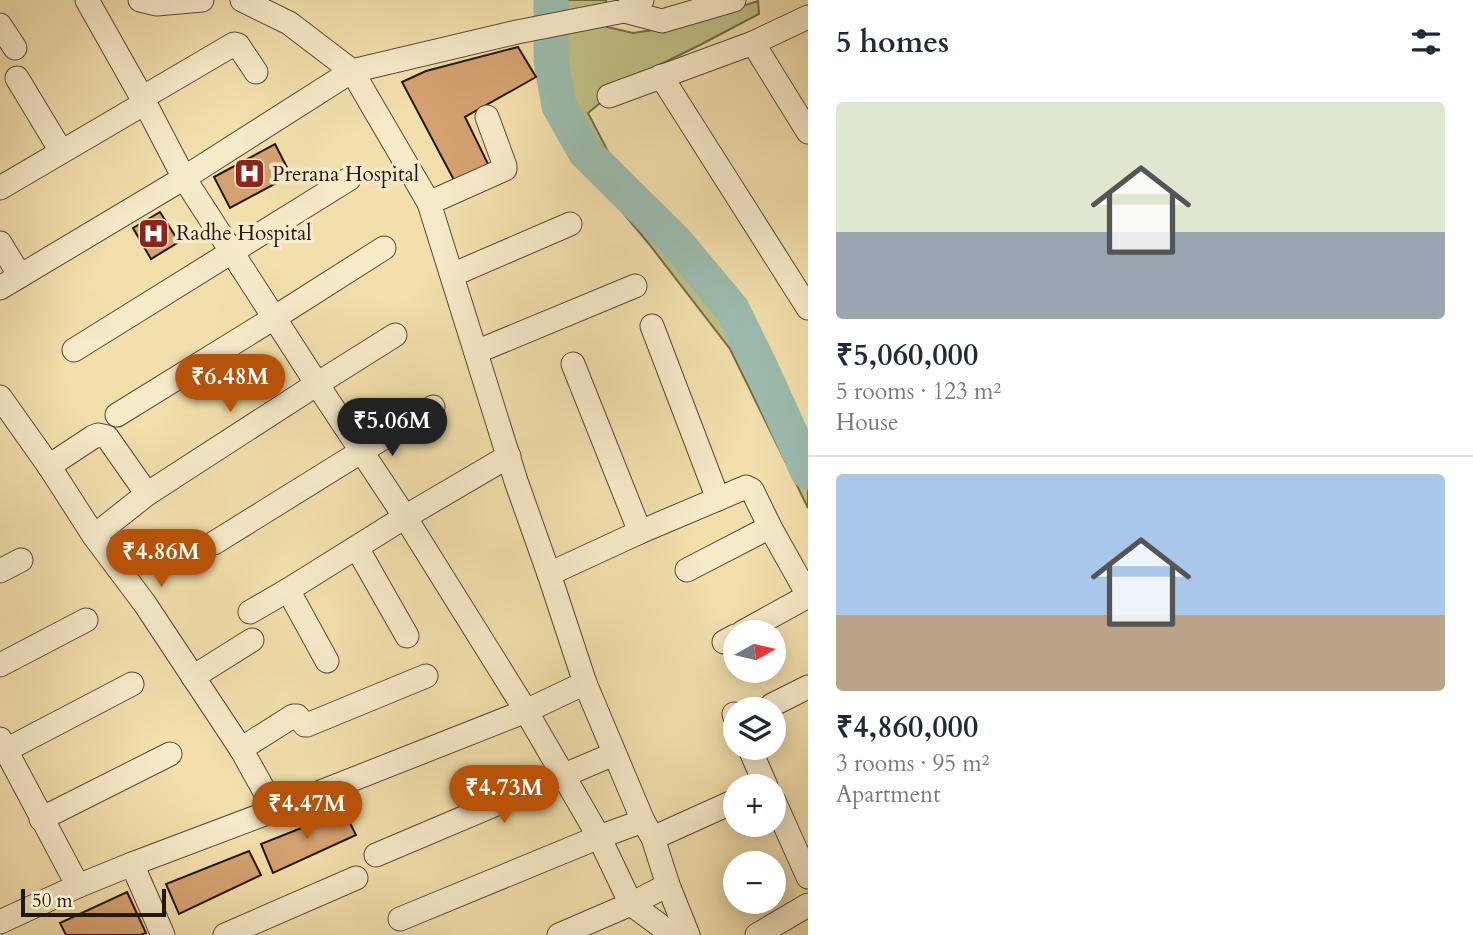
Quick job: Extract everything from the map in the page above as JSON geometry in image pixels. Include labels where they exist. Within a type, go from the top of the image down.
[{"type":"street","points":[[88,0],[184,178],[405,517],[526,711],[599,837],[631,904],[673,935]]},
{"type":"street","points":[[140,0],[157,4],[202,0]]},
{"type":"street","points":[[242,0],[289,23],[352,71],[429,203],[516,481],[585,683],[648,830],[688,935]]},
{"type":"street","points":[[0,288],[184,178],[352,71],[625,8],[662,21],[734,0]]},
{"type":"street","points":[[609,96],[753,43],[808,17]]},
{"type":"street","points":[[0,25],[15,48]]},
{"type":"street","points":[[753,43],[808,132]]},
{"type":"street","points":[[0,188],[234,44],[256,72]]},
{"type":"street","points":[[661,76],[808,308]]},
{"type":"street","points":[[18,78],[61,151]]},
{"type":"street","points":[[429,203],[505,169],[487,117]]},
{"type":"street","points":[[74,349],[349,178]]},
{"type":"street","points":[[452,275],[570,224]]},
{"type":"street","points":[[0,243],[20,276]]},
{"type":"street","points":[[117,415],[384,248]]},
{"type":"street","points":[[475,352],[635,286]]},
{"type":"street","points":[[652,326],[718,499]]},
{"type":"street","points":[[94,536],[147,494],[395,335]]},
{"type":"street","points":[[573,364],[640,532]]},
{"type":"street","points":[[0,397],[94,536],[145,604],[241,749],[275,810]]},
{"type":"street","points":[[214,543],[433,407]]},
{"type":"street","points":[[49,466],[93,437],[103,435],[147,494]]},
{"type":"street","points":[[250,612],[509,456]]},
{"type":"street","points":[[549,574],[743,487],[750,488],[808,596],[765,620]]},
{"type":"street","points":[[687,570],[770,527]]},
{"type":"street","points":[[357,548],[407,636]]},
{"type":"street","points":[[0,571],[21,560]]},
{"type":"street","points":[[288,590],[327,661]]},
{"type":"street","points":[[0,665],[86,620]]},
{"type":"street","points":[[193,677],[251,640]]},
{"type":"street","points":[[241,749],[293,716],[297,716],[307,725],[426,676]]},
{"type":"street","points":[[0,922],[78,886],[526,711],[585,683]]},
{"type":"street","points":[[78,886],[3,745],[132,684]]},
{"type":"street","points":[[786,698],[808,687]]},
{"type":"street","points":[[41,819],[170,754]]},
{"type":"street","points":[[376,855],[614,754]]},
{"type":"street","points":[[400,919],[599,837],[648,830],[723,805]]},
{"type":"street","points":[[786,828],[808,877]]},
{"type":"street","points":[[132,864],[163,935]]},
{"type":"street","points":[[225,935],[356,878]]},
{"type":"street","points":[[559,935],[668,885]]},
{"type":"street","points":[[757,935],[808,905]]},
{"type":"green space","points":[[539,0],[606,0],[607,27],[633,33],[681,26],[758,1],[759,14],[628,80],[588,113],[614,163],[736,306],[775,369],[808,436],[808,508],[730,349],[649,244],[584,166],[556,117],[541,52]]},
{"type":"building","points":[[518,47],[536,77],[465,117],[489,166],[455,182],[402,82],[426,71]]},
{"type":"building","points":[[275,144],[291,175],[230,208],[214,177]]},
{"type":"building","points":[[160,212],[179,242],[151,259],[133,228]]},
{"type":"building","points":[[344,811],[356,835],[273,873],[261,844]]},
{"type":"building","points":[[249,851],[261,875],[179,914],[166,884]]},
{"type":"building","points":[[127,892],[146,933],[66,935],[60,923]]},
{"type":"waterway","points":[[551,0],[551,61],[559,106],[585,152],[676,242],[732,309],[808,472]]},
{"type":"place","name":"Prerana Hospital","points":[[249,174]]},
{"type":"place","name":"Radhe Hospital","points":[[153,233]]}]
